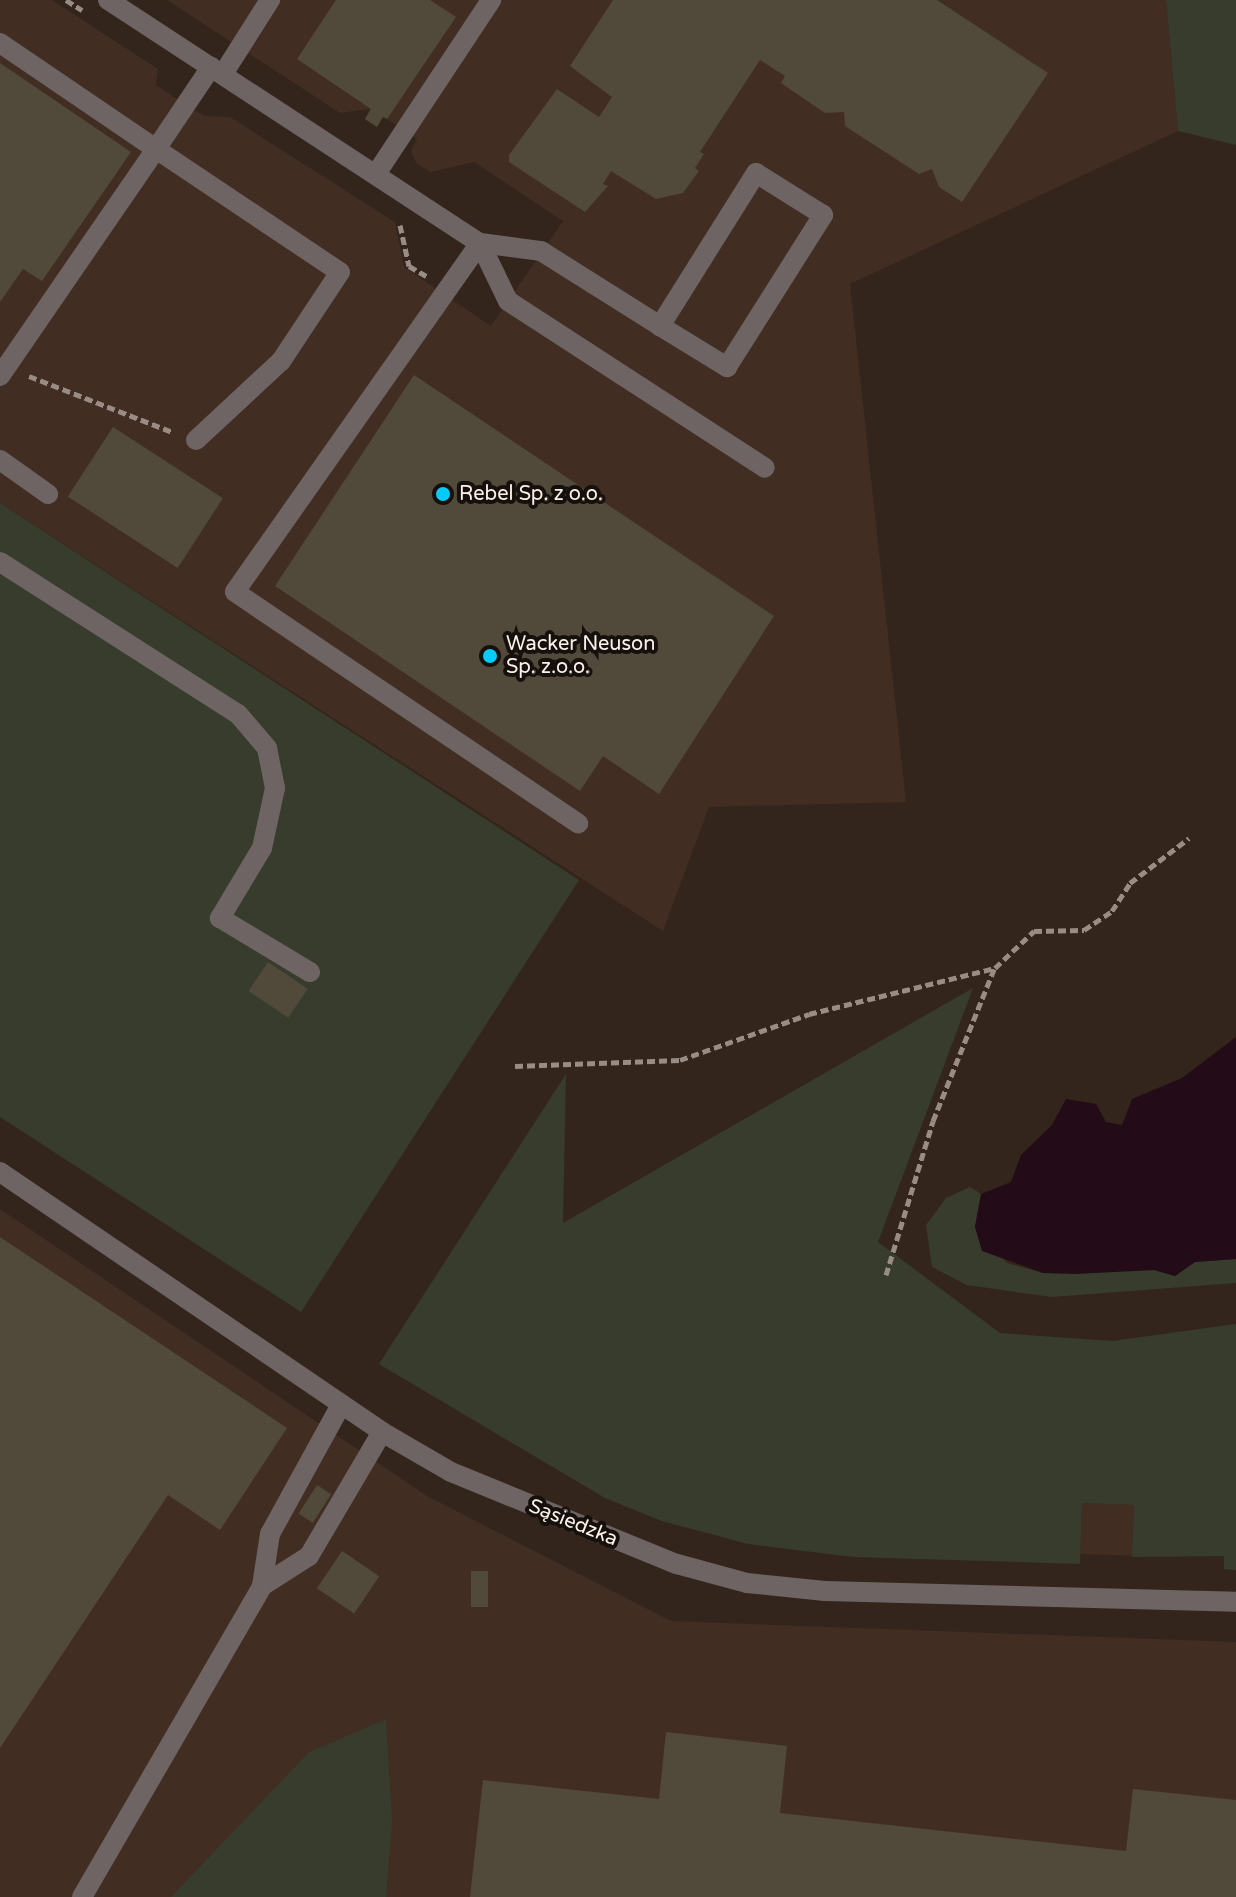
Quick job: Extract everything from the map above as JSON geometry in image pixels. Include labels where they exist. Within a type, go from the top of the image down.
[{"type":"street","points":[[108,0],[480,243],[541,251],[660,326],[727,367],[823,215],[756,173],[660,326]]},
{"type":"street","points":[[3,372],[156,149],[270,0]]},
{"type":"street","points":[[376,174],[491,0]]},
{"type":"street","points":[[0,43],[340,272],[281,361],[196,440]]},
{"type":"street","points":[[480,243],[508,301],[765,468]]},
{"type":"street","points":[[480,243],[235,592],[578,823]]},
{"type":"street","points":[[0,460],[48,494]]},
{"type":"street","points":[[0,562],[238,714],[267,748],[275,788],[262,848],[220,918],[310,972]]},
{"type":"street","name":"Sąsiedzka","points":[[0,1172],[341,1405],[451,1472],[677,1564],[747,1583],[825,1591],[1236,1602]]},
{"type":"street","points":[[82,1897],[262,1586],[270,1534],[341,1405]]},
{"type":"street","points":[[262,1586],[309,1556],[382,1432]]},
{"type":"path","points":[[3,372],[196,440]]},
{"type":"path","points":[[886,1275],[933,1121],[995,968],[1034,931],[1084,930],[1112,911],[1130,883],[1189,838]]},
{"type":"path","points":[[515,1066],[680,1060],[809,1014],[995,968]]},
{"type":"shaded area","points":[[0,0],[52,0],[158,69],[156,85],[186,105],[205,116],[230,117],[395,222],[404,267],[491,326],[563,221],[474,162],[431,172],[416,163],[411,150],[417,139],[392,122],[383,117],[377,127],[365,119],[370,109],[340,113],[167,0],[1166,0],[1178,131],[850,284],[906,802],[709,807],[663,931],[0,503]]},
{"type":"shaded area","points":[[1236,1037],[1236,1259],[1195,1262],[1175,1276],[1154,1270],[1043,1273],[982,1251],[975,1227],[981,1194],[1011,1182],[1021,1155],[1052,1125],[1066,1099],[1096,1104],[1106,1122],[1122,1125],[1132,1099],[1182,1078]]},
{"type":"shaded area","points":[[0,1209],[427,1496],[671,1621],[1236,1642],[1236,1897],[0,1897]]},
{"type":"shaded area","points":[[1082,1503],[1134,1505],[1132,1556],[1080,1554]]},
{"type":"green space","points":[[1166,0],[1236,0],[1236,145],[1178,131]]},
{"type":"green space","points":[[0,503],[579,880],[301,1312],[0,1117]]},
{"type":"green space","points":[[973,988],[878,1242],[1000,1333],[1112,1341],[1236,1324],[1236,1570],[1224,1569],[1224,1556],[1132,1557],[1134,1505],[1082,1503],[1080,1564],[853,1557],[748,1544],[662,1521],[605,1498],[379,1364],[566,1074],[563,1223]]},
{"type":"green space","points":[[970,1187],[981,1194],[975,1227],[1007,1263],[1043,1273],[1154,1270],[1175,1276],[1195,1262],[1236,1259],[1236,1283],[1052,1297],[967,1285],[932,1267],[926,1225],[946,1198]]},
{"type":"green space","points":[[386,1719],[392,1822],[386,1897],[171,1897],[309,1752]]},
{"type":"building","points":[[336,0],[430,0],[456,17],[387,119],[383,117],[377,127],[365,119],[371,109],[297,59]]},
{"type":"building","points":[[613,0],[937,0],[1048,73],[962,202],[939,187],[932,169],[919,174],[845,126],[844,112],[825,113],[781,83],[785,76],[760,60],[700,152],[704,154],[695,168],[699,171],[683,193],[656,199],[611,171],[603,184],[608,186],[585,212],[509,162],[509,155],[557,89],[599,117],[612,97],[570,66]]},
{"type":"building","points":[[0,63],[131,152],[42,281],[23,269],[0,302]]},
{"type":"building","points":[[414,375],[774,616],[659,794],[603,756],[580,791],[275,586]]},
{"type":"building","points":[[113,427],[223,498],[178,568],[68,497]]},
{"type":"building","points":[[268,962],[308,989],[288,1018],[248,991]]},
{"type":"building","points":[[0,1237],[287,1428],[220,1530],[168,1495],[0,1748]]},
{"type":"building","points":[[317,1485],[331,1494],[313,1523],[298,1514]]},
{"type":"building","points":[[342,1551],[379,1576],[354,1613],[317,1588]]},
{"type":"building","points":[[471,1571],[488,1571],[488,1607],[471,1607]]},
{"type":"building","points":[[666,1732],[787,1746],[780,1813],[1126,1851],[1133,1789],[1236,1800],[1236,1897],[470,1897],[483,1780],[659,1799]]},
{"type":"place","name":"Rebel Sp. z o.o.","points":[[443,494]]},
{"type":"place","name":"Wacker Neuson Sp. z.o.o.","points":[[490,656]]}]
